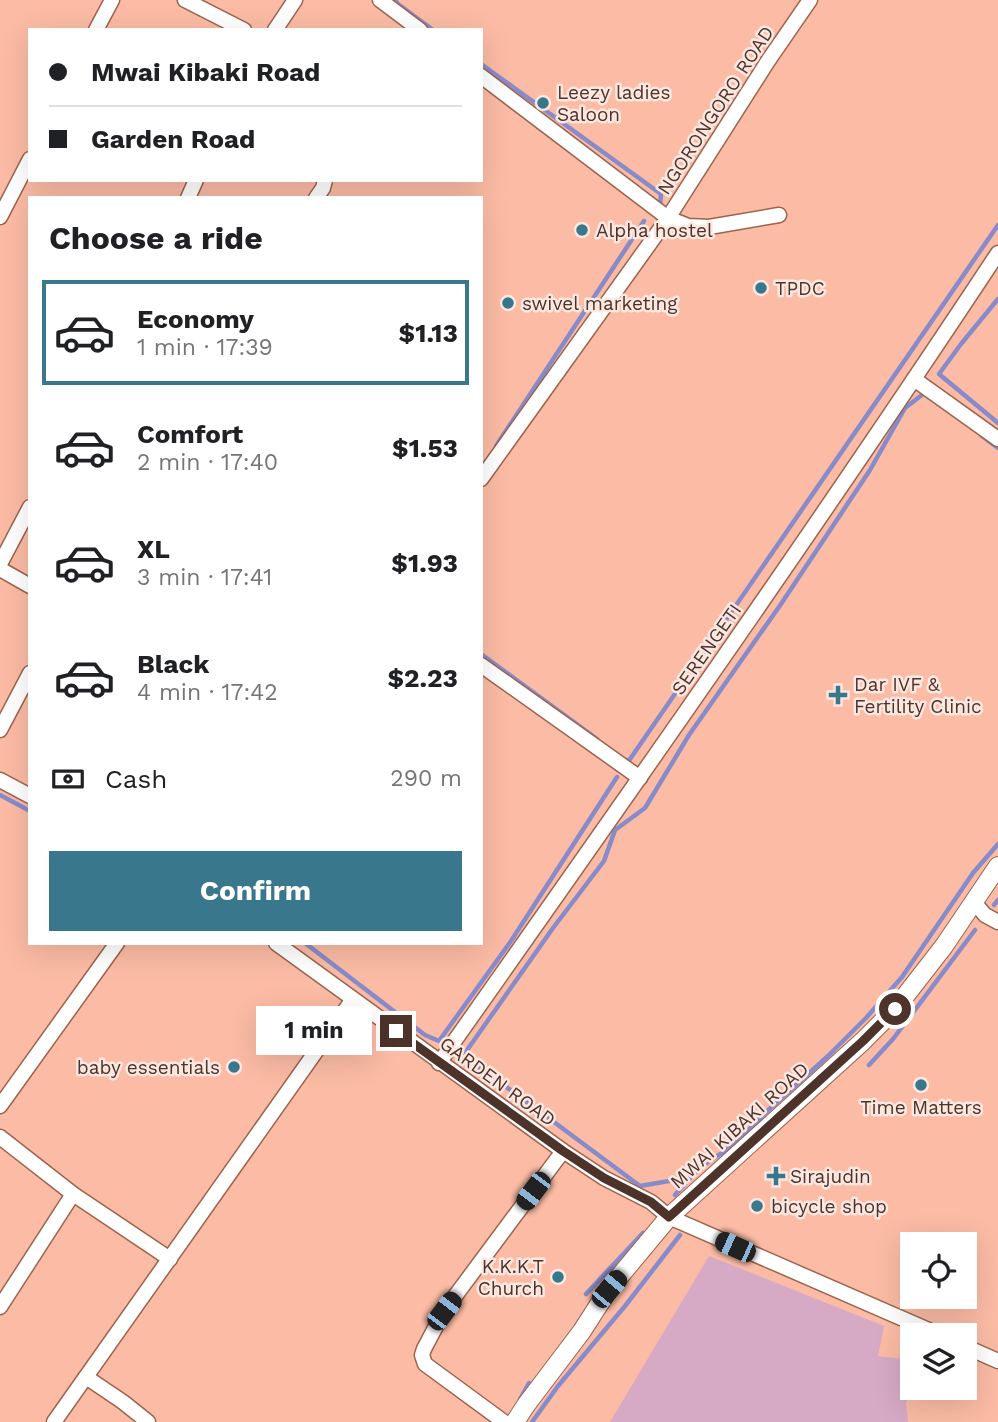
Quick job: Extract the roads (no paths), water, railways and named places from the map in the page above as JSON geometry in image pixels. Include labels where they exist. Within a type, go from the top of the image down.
[{"type":"main road","name":"MWAI KIBAKI ROAD","points":[[515,1422],[582,1331],[609,1289],[669,1217],[887,1017],[938,954],[998,866]]},
{"type":"street","points":[[97,28],[111,0]]},
{"type":"street","points":[[185,0],[240,28]]},
{"type":"street","points":[[276,28],[295,0]]},
{"type":"street","points":[[380,0],[417,28]]},
{"type":"street","name":"NGORONGORO ROAD","points":[[483,476],[668,218],[810,0]]},
{"type":"street","points":[[483,78],[668,218],[688,226],[709,227],[779,215]]},
{"type":"street","points":[[0,217],[28,163]]},
{"type":"street","name":"SERENGETI","points":[[439,1063],[640,778],[998,253]]},
{"type":"street","points":[[914,379],[998,439]]},
{"type":"street","points":[[28,511],[0,566],[28,585]]},
{"type":"street","points":[[483,666],[640,778]]},
{"type":"street","points":[[0,730],[28,677]]},
{"type":"street","points":[[0,780],[28,795]]},
{"type":"street","points":[[974,902],[985,915],[998,922]]},
{"type":"street","points":[[0,1106],[116,945]]},
{"type":"street","name":"GARDEN ROAD","points":[[278,945],[563,1151],[604,1178],[651,1202],[669,1217],[912,1323]]},
{"type":"street","points":[[54,1422],[353,999]]},
{"type":"street","points":[[0,1137],[73,1194],[170,1259]]},
{"type":"street","points":[[504,1422],[425,1364],[422,1355],[444,1311],[563,1151]]},
{"type":"street","points":[[0,1307],[73,1194]]},
{"type":"street","points":[[977,1352],[998,1361]]},
{"type":"street","points":[[86,1377],[148,1422]]},
{"type":"waterway","points":[[395,0],[430,28]]},
{"type":"waterway","points":[[483,65],[661,194],[660,206]]},
{"type":"waterway","points":[[496,446],[644,221]]},
{"type":"waterway","points":[[626,760],[628,762],[998,225]]},
{"type":"waterway","points":[[998,299],[939,374],[998,423]]},
{"type":"waterway","points":[[695,1173],[640,1186],[477,1066],[465,1053],[604,861],[615,830],[645,808],[689,735],[870,470],[905,408],[927,391]]},
{"type":"waterway","points":[[982,436],[998,448]]},
{"type":"waterway","points":[[483,655],[597,739]]},
{"type":"waterway","points":[[308,945],[425,1035],[439,1041],[511,941],[617,777]]},
{"type":"waterway","points":[[0,795],[28,810]]},
{"type":"waterway","points":[[675,1195],[698,1169],[735,1144],[866,1018],[902,977],[973,873],[998,844]]},
{"type":"waterway","points":[[994,905],[998,900]]},
{"type":"waterway","points":[[869,1065],[893,1039],[975,930]]},
{"type":"waterway","points":[[586,1294],[643,1233]]},
{"type":"waterway","points":[[532,1422],[680,1235]]},
{"type":"waterway","points":[[520,1399],[529,1383]]},
{"type":"place","name":"Leezy ladies Saloon","points":[[543,103]]},
{"type":"place","name":"Alpha hostel","points":[[582,230]]},
{"type":"place","name":"TPDC","points":[[761,288]]},
{"type":"place","name":"swivel marketing","points":[[508,303]]},
{"type":"place","name":"Dar IVF & Fertility Clinic","points":[[838,695]]},
{"type":"place","name":"baby essentials","points":[[234,1067]]},
{"type":"place","name":"Time Matters","points":[[921,1085]]},
{"type":"place","name":"Sirajudin","points":[[776,1176]]},
{"type":"place","name":"bicycle shop","points":[[757,1206]]},
{"type":"place","name":"K.K.K.T Church","points":[[558,1277]]}]
